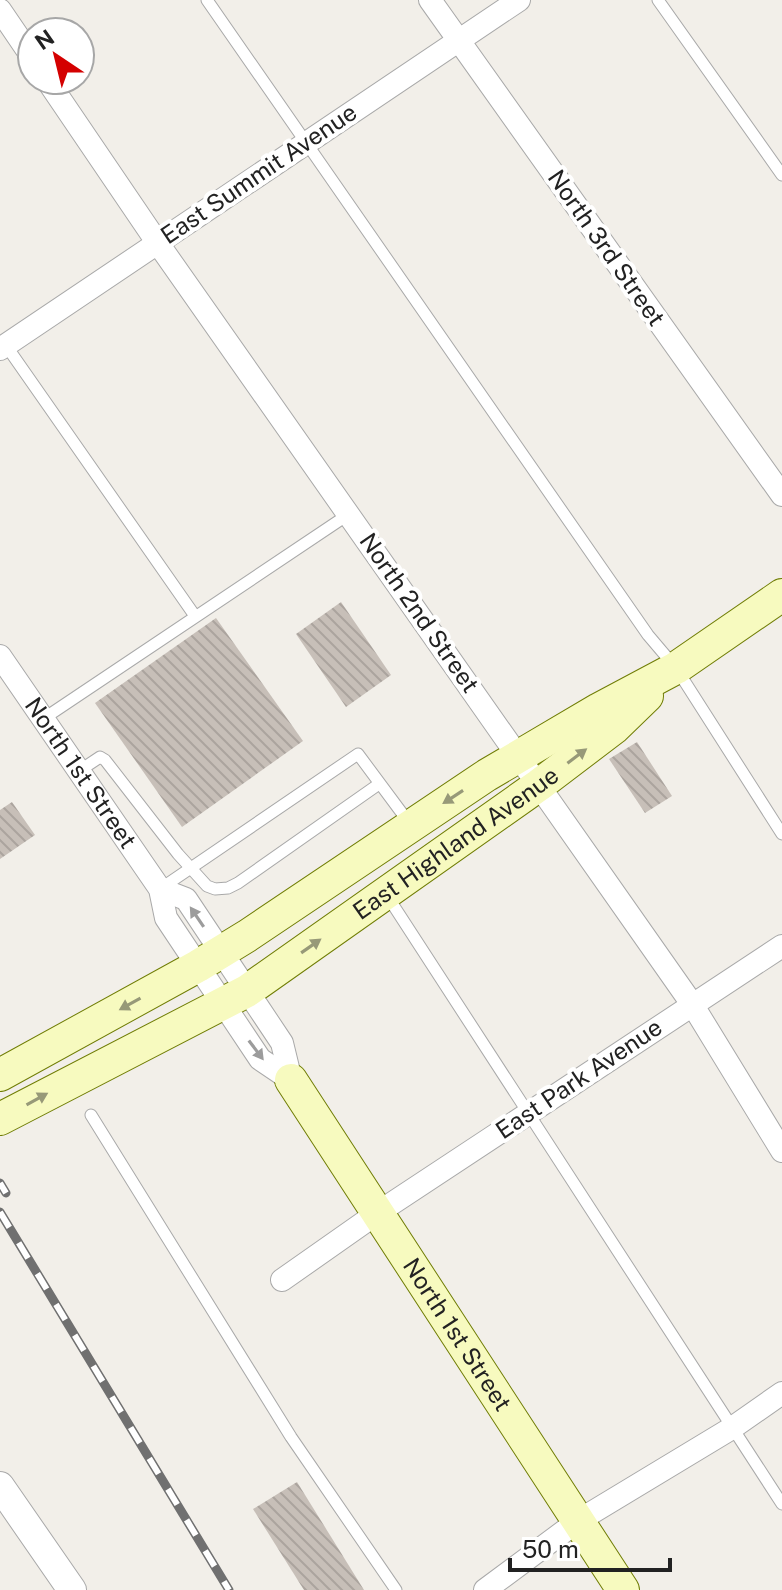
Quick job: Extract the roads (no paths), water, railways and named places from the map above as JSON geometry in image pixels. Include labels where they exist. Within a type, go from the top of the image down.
[{"type":"main road","name":"East Highland Avenue","points":[[0,1075],[209,959],[519,755],[676,668],[782,595]]},
{"type":"main road","name":"East Highland Avenue","points":[[0,1119],[235,997],[539,785],[614,728],[676,668]]},
{"type":"main road","name":"North 1st Street","points":[[291,1080],[623,1590]]},
{"type":"street","name":"North 3rd Street","points":[[430,0],[782,495]]},
{"type":"street","name":"East Summit Avenue","points":[[2,344],[519,0]]},
{"type":"street","points":[[0,10],[16,34]]},
{"type":"street","name":"North 2nd Street","points":[[58,96],[692,1004],[782,1151]]},
{"type":"street","name":"North 1st Street","points":[[0,656],[160,889],[186,899],[209,959],[235,997],[260,1059],[291,1080]]},
{"type":"street","name":"East Park Avenue","points":[[282,1280],[376,1214],[782,946]]},
{"type":"street","points":[[485,1590],[578,1521],[732,1428],[782,1393]]},
{"type":"street","points":[[0,1486],[72,1590]]},
{"type":"lane","points":[[207,0],[648,635],[676,668],[782,834]]},
{"type":"lane","points":[[658,0],[782,175]]},
{"type":"lane","points":[[2,344],[195,616]]},
{"type":"lane","points":[[43,719],[349,514]]},
{"type":"lane","points":[[160,889],[358,754],[410,825]]},
{"type":"lane","points":[[79,771],[100,757],[105,760],[190,867],[207,886],[215,889],[228,888],[379,784]]},
{"type":"lane","points":[[386,894],[782,1504]]},
{"type":"lane","points":[[91,1115],[291,1437],[396,1590]]},
{"type":"railway","points":[[0,1183],[6,1193]]},
{"type":"railway","points":[[0,1212],[229,1590]]}]
